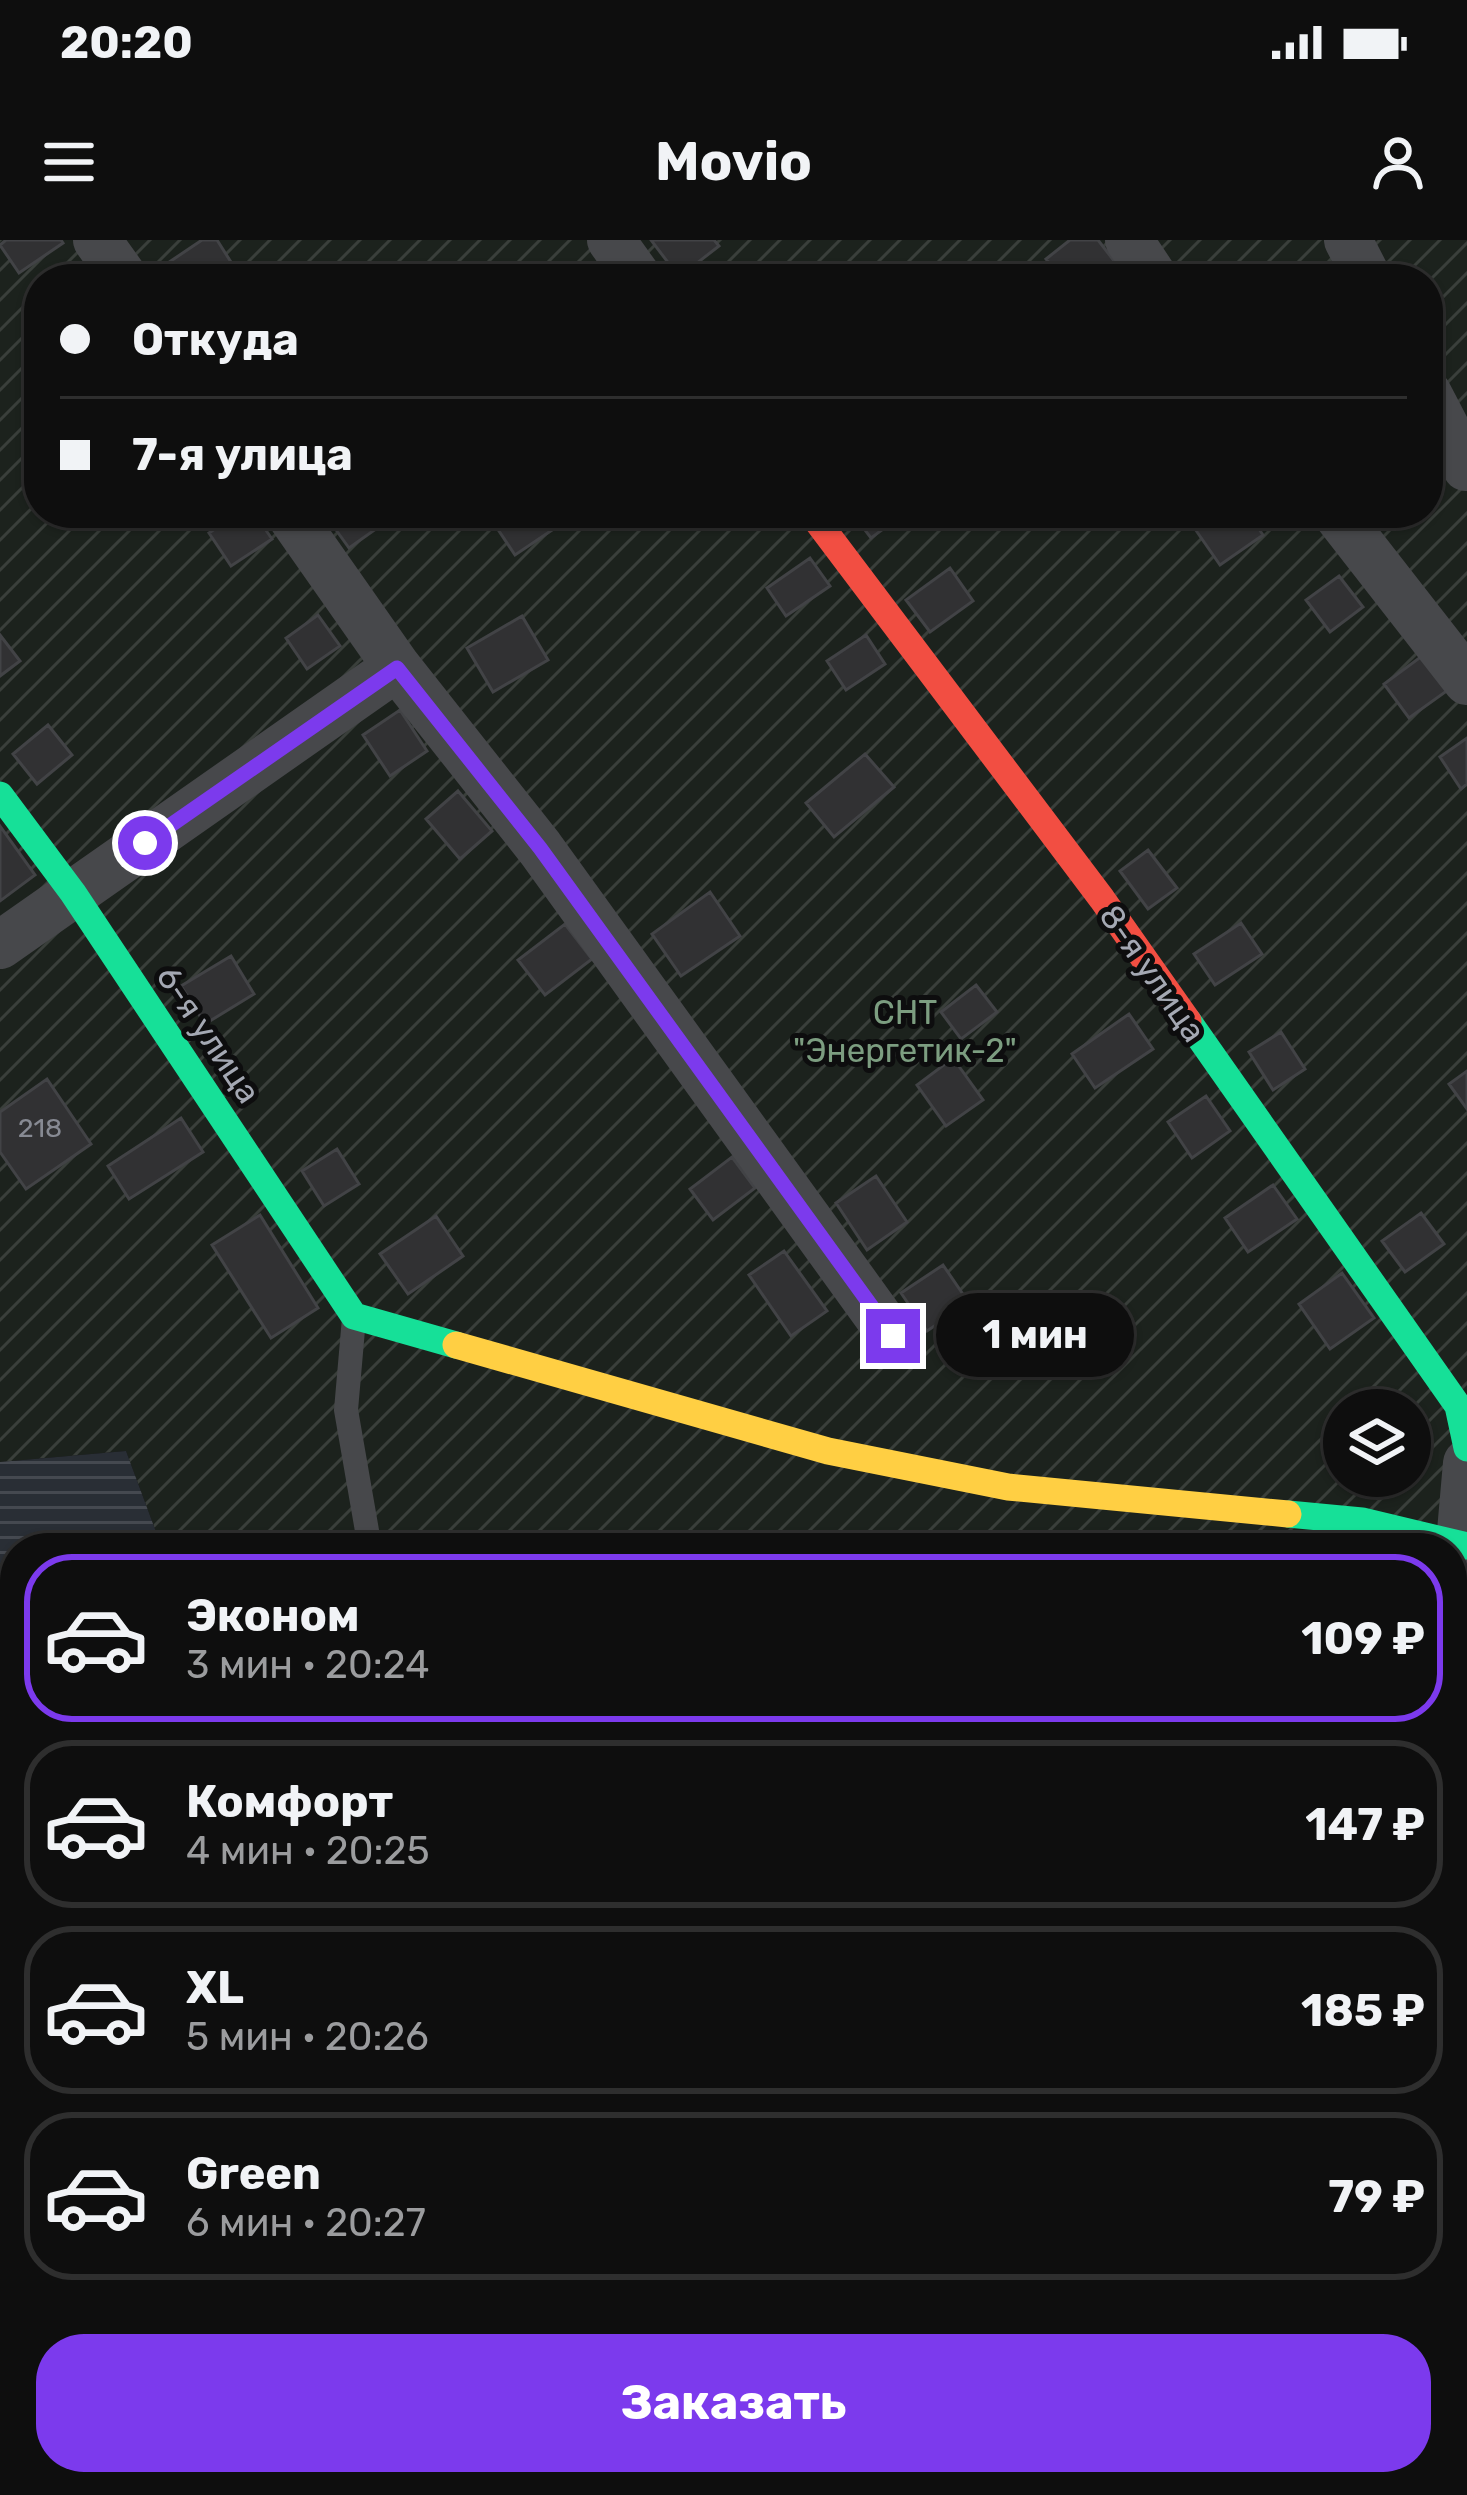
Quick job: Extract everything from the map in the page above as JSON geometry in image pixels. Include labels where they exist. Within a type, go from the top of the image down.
[{"type":"street","points":[[1443,423],[1466,467]]},
{"type":"street","points":[[299,528],[397,668],[540,848],[893,1336]]},
{"type":"street","name":"8-я улица","points":[[822,528],[1102,899],[1458,1406],[1467,1448]]},
{"type":"street","points":[[1348,528],[1467,681]]},
{"type":"street","points":[[0,946],[397,668]]},
{"type":"street","name":"6-я улица","points":[[0,794],[73,893],[354,1316]]},
{"type":"street","points":[[354,1316],[828,1451],[886,1463],[1008,1487],[1361,1521],[1415,1533]]},
{"type":"street","points":[[1464,1533],[1467,1463]]},
{"type":"lane","points":[[354,1316],[346,1410],[367,1533]]},
{"type":"green space","name":"СHТ \"Энергетик-2\"","points":[[0,240],[1467,240],[1467,1533],[156,1533],[126,1451],[0,1462]]},
{"type":"shaded area","points":[[126,1451],[156,1533],[0,1533],[0,1462]]},
{"type":"building","points":[[6,240],[63,243],[32,264],[24,264],[19,273],[0,245]]},
{"type":"building","points":[[202,240],[217,240],[232,264],[166,264]]},
{"type":"building","points":[[651,240],[714,240],[719,246],[696,264],[669,264]]},
{"type":"building","points":[[1070,240],[1098,240],[1116,264],[1050,264],[1046,259]]},
{"type":"building","points":[[216,528],[264,528],[272,539],[231,566],[209,533]]},
{"type":"building","points":[[335,528],[377,528],[349,548]]},
{"type":"building","points":[[497,528],[555,528],[515,555]]},
{"type":"building","points":[[863,528],[885,528],[871,538]]},
{"type":"building","points":[[1258,528],[1263,535],[1220,565],[1195,529]]},
{"type":"building","points":[[810,558],[830,586],[786,616],[767,588]]},
{"type":"building","points":[[950,568],[973,601],[930,632],[906,600]]},
{"type":"building","points":[[1339,576],[1363,607],[1330,632],[1306,600]]},
{"type":"building","points":[[318,615],[340,646],[307,669],[286,638]]},
{"type":"building","points":[[522,616],[548,660],[493,692],[467,648]]},
{"type":"building","points":[[0,635],[20,661],[0,676]]},
{"type":"building","points":[[866,635],[885,664],[846,690],[827,661]]},
{"type":"building","points":[[1422,656],[1448,690],[1409,718],[1384,684]]},
{"type":"building","points":[[400,710],[427,751],[390,776],[363,735]]},
{"type":"building","points":[[48,725],[72,755],[37,784],[13,754]]},
{"type":"building","points":[[1467,738],[1467,784],[1461,789],[1440,757]]},
{"type":"building","points":[[865,754],[894,787],[834,837],[806,803]]},
{"type":"building","points":[[458,791],[492,831],[460,859],[426,819]]},
{"type":"building","points":[[0,826],[35,875],[0,901]]},
{"type":"building","points":[[1148,850],[1177,888],[1148,909],[1120,871]]},
{"type":"building","points":[[710,892],[740,936],[681,976],[652,934]]},
{"type":"building","points":[[1241,923],[1262,954],[1215,985],[1194,954]]},
{"type":"building","points":[[565,924],[592,959],[545,995],[518,960]]},
{"type":"building","points":[[231,956],[254,994],[205,1024],[181,986]]},
{"type":"building","points":[[976,985],[997,1012],[961,1039],[941,1012]]},
{"type":"building","points":[[1129,1014],[1153,1049],[1095,1088],[1072,1054]]},
{"type":"building","points":[[1281,1032],[1305,1069],[1273,1090],[1249,1052]]},
{"type":"building","points":[[953,1058],[983,1100],[946,1126],[917,1085]]},
{"type":"building","points":[[1467,1071],[1467,1109],[1449,1084]]},
{"type":"building","points":[[47,1079],[91,1144],[26,1189],[0,1152],[0,1112]]},
{"type":"building","points":[[1206,1096],[1230,1131],[1192,1158],[1168,1122]]},
{"type":"building","points":[[181,1118],[203,1152],[129,1199],[108,1166]]},
{"type":"building","points":[[337,1149],[359,1184],[324,1206],[302,1171]]},
{"type":"building","points":[[732,1157],[755,1188],[713,1220],[690,1189]]},
{"type":"building","points":[[876,1176],[907,1222],[867,1250],[836,1203]]},
{"type":"building","points":[[1273,1185],[1297,1219],[1248,1252],[1225,1218]]},
{"type":"building","points":[[1421,1213],[1444,1244],[1405,1272],[1382,1241]]},
{"type":"building","points":[[260,1215],[318,1308],[271,1338],[212,1245]]},
{"type":"building","points":[[436,1216],[463,1256],[408,1294],[380,1254]]},
{"type":"building","points":[[784,1251],[827,1311],[791,1336],[749,1275]]},
{"type":"building","points":[[943,1265],[969,1303],[927,1331],[901,1293]]},
{"type":"building","points":[[1342,1273],[1374,1318],[1330,1349],[1299,1304]]},
{"type":"traffic: fast","points":[[0,795],[73,893],[354,1316],[456,1345]]},
{"type":"traffic: fast","points":[[1188,1021],[1458,1406],[1467,1448]]},
{"type":"traffic: fast","points":[[1288,1514],[1362,1521],[1412,1533]]},
{"type":"traffic: slow","points":[[456,1345],[828,1451],[1008,1487],[1288,1514]]},
{"type":"traffic: jam","points":[[822,528],[1102,899],[1188,1021]]},
{"type":"route","points":[[145,843],[397,668],[540,848],[893,1336]]}]
